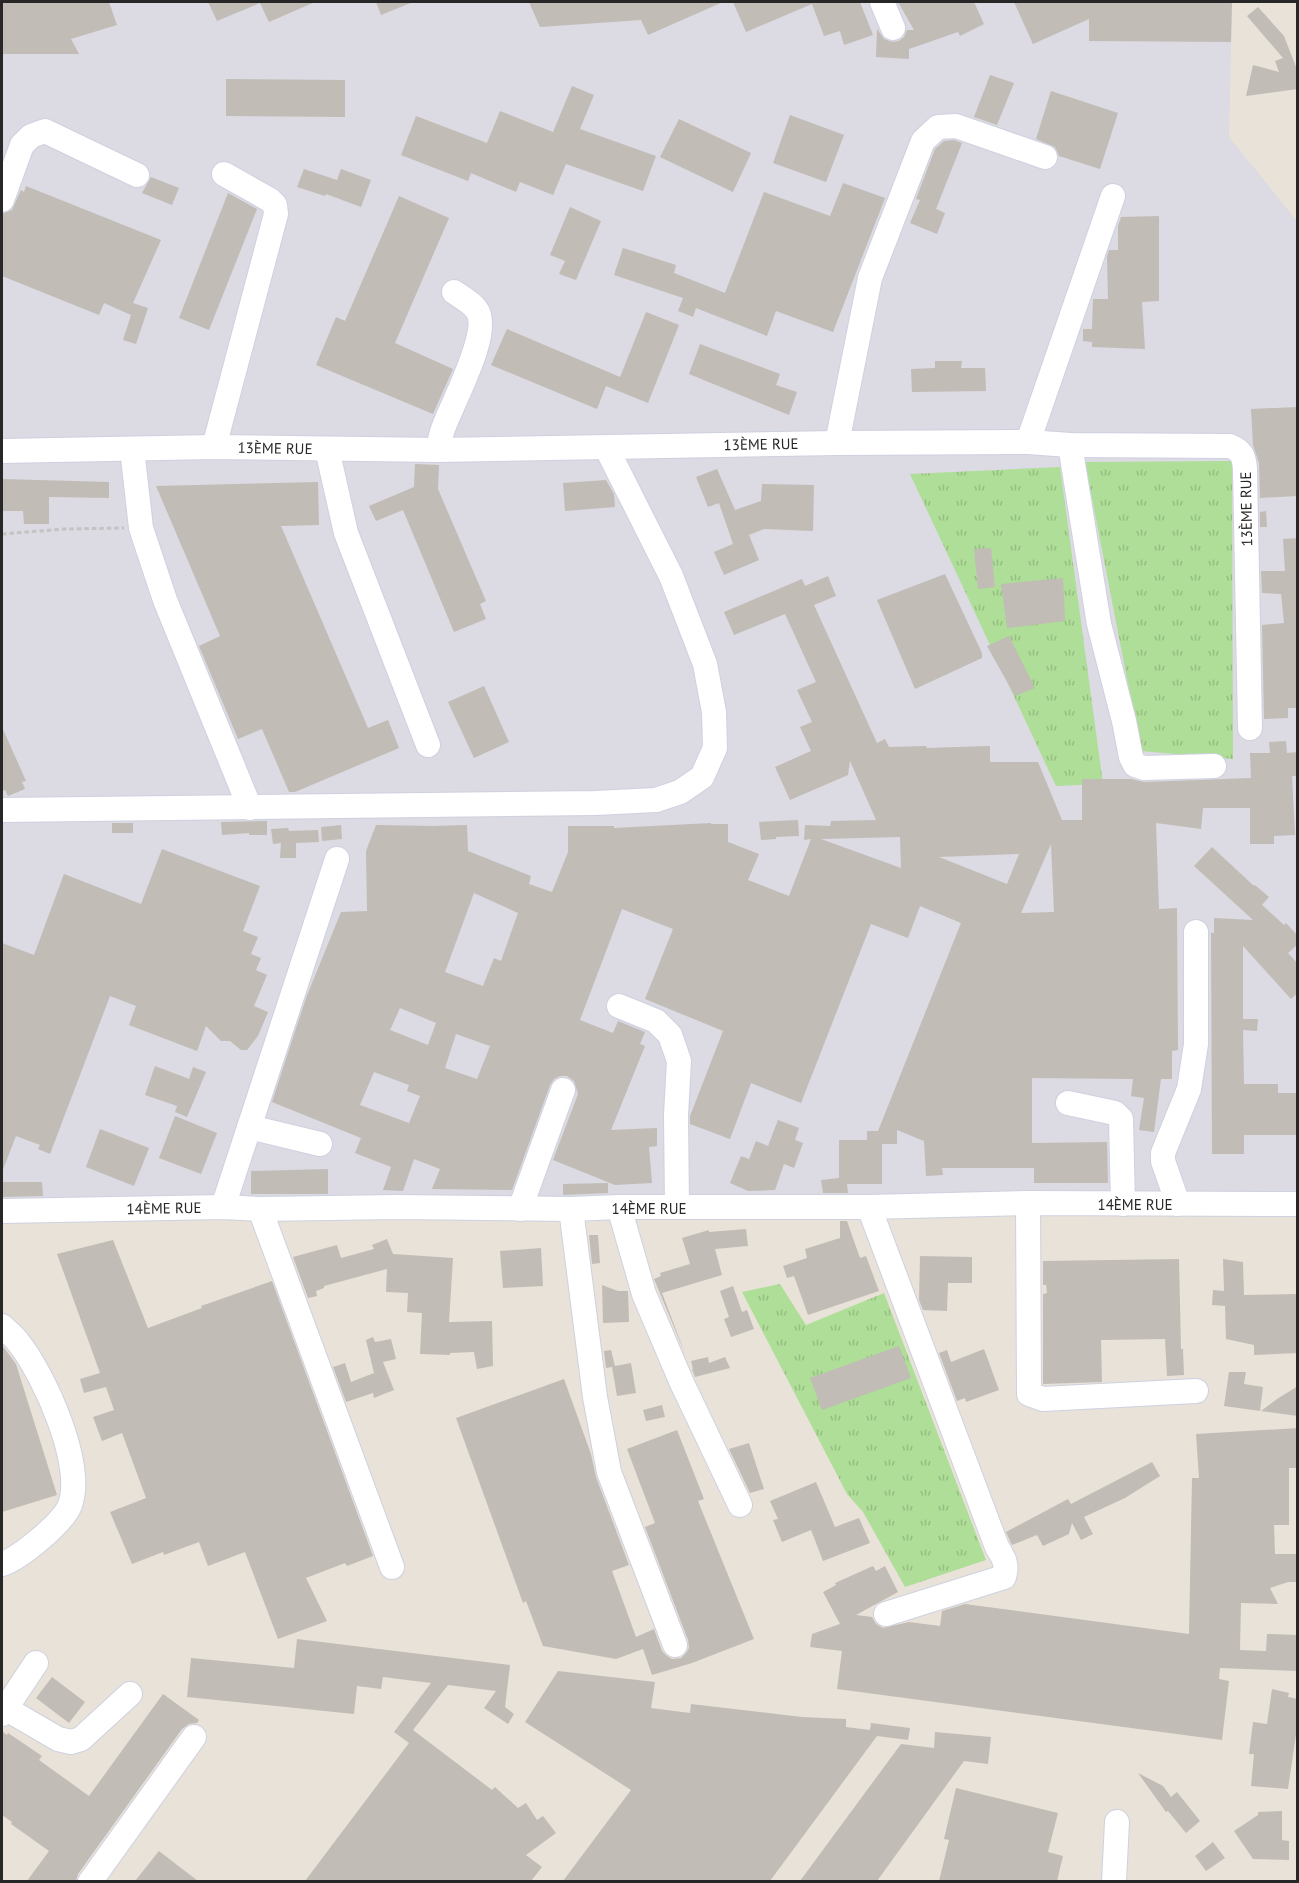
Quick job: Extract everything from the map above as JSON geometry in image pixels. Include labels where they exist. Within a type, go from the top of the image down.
[{"type":"street","points":[[882,2],[893,28]]},
{"type":"street","points":[[837,443],[870,278],[923,141],[938,127],[956,126],[1045,157]]},
{"type":"street","points":[[2,200],[22,145],[31,136],[45,130],[137,175]]},
{"type":"street","points":[[214,447],[276,214],[275,205],[270,200],[224,174]]},
{"type":"street","points":[[1028,442],[1113,196]]},
{"type":"street","points":[[438,450],[442,430],[468,371],[479,336],[480,321],[477,310],[454,292]]},
{"type":"street","name":"13ÈME RUE","points":[[2,451],[214,447],[438,450],[1028,442],[1070,445],[1230,446],[1240,451],[1244,457],[1245,469],[1250,728]]},
{"type":"street","points":[[1070,445],[1099,624],[1131,757],[1135,765],[1144,768],[1214,766]]},
{"type":"street","points":[[2,810],[595,804],[656,800],[680,792],[702,777],[715,748],[714,712],[705,664],[671,576],[606,447]]},
{"type":"street","points":[[327,448],[346,533],[428,745]]},
{"type":"street","points":[[132,449],[141,528],[165,600],[250,808]]},
{"type":"street","points":[[223,1207],[337,859]]},
{"type":"street","points":[[1178,1204],[1163,1161],[1163,1153],[1189,1089],[1196,1044],[1196,932]]},
{"type":"street","points":[[619,1006],[656,1021],[670,1035],[679,1061],[676,1115],[677,1207]]},
{"type":"street","points":[[520,1209],[563,1090]]},
{"type":"street","points":[[1068,1103],[1115,1113],[1121,1119],[1123,1204]]},
{"type":"street","points":[[249,1127],[320,1144]]},
{"type":"street","points":[[1028,1203],[1029,1394],[1043,1399],[1196,1391]]},
{"type":"street","name":"14ÈME RUE","points":[[2,1211],[223,1207],[571,1209],[869,1207],[1028,1203],[1298,1204]]},
{"type":"street","points":[[619,1207],[644,1294],[681,1381],[740,1505]]},
{"type":"street","points":[[869,1207],[997,1547],[1005,1561],[1006,1569],[1004,1577],[886,1614]]},
{"type":"street","points":[[260,1209],[392,1567]]},
{"type":"street","points":[[571,1209],[595,1397],[609,1472],[675,1645]]},
{"type":"street","points":[[2,1326],[18,1342],[45,1387],[69,1449],[75,1479],[70,1506],[48,1533],[13,1560],[2,1564]]},
{"type":"street","points":[[36,1663],[3,1711],[58,1739],[71,1743],[81,1739],[130,1694]]},
{"type":"street","points":[[90,1881],[194,1737]]},
{"type":"street","points":[[1114,1881],[1117,1822]]},
{"type":"path","points":[[2,534],[64,529],[141,528]]},
{"type":"shaded area","points":[[2,2],[1232,2],[1229,137],[1297,221],[1297,1196],[2,1207]]},
{"type":"green space","points":[[1232,461],[1233,759],[1141,751],[1085,462]]},
{"type":"green space","points":[[1060,467],[1103,784],[1056,786],[910,474]]},
{"type":"green space","points":[[780,1284],[806,1325],[884,1293],[986,1560],[905,1587],[863,1512],[847,1494],[742,1292]]},
{"type":"building","points":[[2,2],[109,2],[117,25],[71,39],[79,54],[2,54]]},
{"type":"building","points":[[208,2],[315,2],[269,22],[260,3],[217,21]]},
{"type":"building","points":[[376,2],[413,2],[381,15]]},
{"type":"building","points":[[529,2],[723,2],[648,35],[641,20],[540,27]]},
{"type":"building","points":[[733,2],[860,2],[873,35],[844,45],[840,31],[824,36],[812,4],[746,32]]},
{"type":"building","points":[[898,2],[974,2],[984,24],[960,36],[958,32],[909,49],[909,59],[876,57],[877,29],[884,39],[892,42],[904,37],[907,30],[914,30]]},
{"type":"building","points":[[1014,2],[1232,2],[1231,42],[1089,41],[1089,19],[1033,44]]},
{"type":"building","points":[[1258,7],[1284,36],[1298,72],[1298,89],[1246,96],[1253,65],[1279,72],[1275,61],[1283,58],[1247,16]]},
{"type":"building","points":[[990,75],[1014,83],[997,125],[974,117]]},
{"type":"building","points":[[226,79],[345,80],[345,117],[226,116]]},
{"type":"building","points":[[572,86],[594,95],[580,129],[656,156],[643,191],[566,164],[553,195],[520,182],[516,192],[471,173],[468,181],[401,155],[416,116],[487,143],[500,111],[553,132]]},
{"type":"building","points":[[1051,91],[1118,113],[1100,169],[1059,156],[1055,147],[1036,139]]},
{"type":"building","points":[[790,115],[844,135],[826,182],[773,163]]},
{"type":"building","points":[[679,119],[751,153],[733,192],[660,157]]},
{"type":"building","points":[[954,140],[962,143],[936,209],[945,213],[937,234],[910,223],[920,200],[916,199],[935,149],[944,141]]},
{"type":"building","points":[[304,169],[337,180],[341,169],[371,180],[361,207],[326,194],[325,196],[297,187]]},
{"type":"building","points":[[151,177],[179,188],[172,205],[142,193]]},
{"type":"building","points":[[843,183],[885,198],[833,332],[776,311],[767,336],[696,308],[693,317],[678,311],[683,298],[614,275],[623,248],[676,265],[674,273],[725,293],[764,192],[830,216]]},
{"type":"building","points":[[26,186],[161,240],[133,303],[148,308],[136,344],[123,340],[131,315],[104,303],[99,315],[2,276],[2,214],[12,210],[21,190],[24,192]]},
{"type":"building","points":[[228,193],[257,209],[209,330],[179,318]]},
{"type":"building","points":[[399,196],[449,218],[395,343],[453,369],[433,414],[316,365],[336,317],[345,321]]},
{"type":"building","points":[[570,207],[601,221],[576,280],[559,274],[565,261],[550,255]]},
{"type":"building","points":[[1159,216],[1159,301],[1142,302],[1145,349],[1092,347],[1092,342],[1083,341],[1083,329],[1092,329],[1093,299],[1108,299],[1107,257],[1109,250],[1118,250],[1118,226],[1121,217]]},
{"type":"building","points":[[646,312],[679,325],[648,403],[606,386],[597,409],[491,365],[507,329],[620,377]]},
{"type":"building","points":[[700,344],[780,374],[776,385],[797,392],[789,415],[689,374]]},
{"type":"building","points":[[935,361],[962,361],[961,368],[985,368],[986,391],[912,392],[911,369],[935,368]]},
{"type":"building","points":[[1298,407],[1298,496],[1260,498],[1259,463],[1253,445],[1251,409]]},
{"type":"building","points":[[415,464],[439,465],[438,489],[486,601],[480,604],[486,619],[454,632],[403,510],[376,521],[369,506],[414,487]]},
{"type":"building","points":[[717,469],[735,510],[761,501],[762,484],[814,485],[813,531],[764,529],[749,535],[759,560],[724,575],[714,552],[733,544],[719,503],[708,507],[696,477]]},
{"type":"building","points":[[2,479],[109,482],[109,498],[49,497],[49,524],[24,524],[23,511],[2,511]]},
{"type":"building","points":[[606,480],[614,494],[615,507],[565,511],[563,483]]},
{"type":"building","points":[[318,482],[319,525],[281,526],[368,728],[388,720],[399,748],[295,792],[289,792],[262,729],[238,739],[199,646],[220,636],[156,486]]},
{"type":"building","points":[[1266,511],[1267,527],[1260,527],[1260,512]]},
{"type":"building","points":[[1298,538],[1298,708],[1288,708],[1288,718],[1264,719],[1262,625],[1284,623],[1281,594],[1262,593],[1261,571],[1285,571],[1283,539]]},
{"type":"building","points":[[991,548],[995,587],[978,589],[974,549]]},
{"type":"building","points":[[945,574],[982,653],[982,658],[915,689],[877,600]]},
{"type":"building","points":[[828,576],[836,596],[814,605],[877,743],[885,739],[889,747],[990,746],[990,762],[1038,762],[1062,820],[1082,820],[1082,779],[1131,779],[1144,782],[1251,778],[1250,753],[1270,753],[1269,742],[1286,741],[1287,753],[1298,752],[1298,776],[1292,776],[1295,835],[1274,836],[1274,844],[1250,844],[1250,808],[1203,808],[1201,829],[1156,823],[1159,909],[1177,908],[1178,1050],[1172,1051],[1172,1079],[1161,1079],[1154,1132],[1139,1130],[1144,1098],[1131,1096],[1133,1079],[1032,1078],[1032,1143],[1107,1142],[1108,1183],[1034,1183],[1034,1168],[942,1168],[943,1175],[926,1176],[924,1141],[897,1130],[897,1144],[882,1144],[882,1184],[847,1184],[848,1193],[823,1193],[821,1180],[839,1178],[839,1140],[867,1140],[867,1131],[878,1131],[961,923],[920,906],[908,938],[871,924],[801,1103],[751,1083],[730,1139],[690,1124],[690,1116],[723,1031],[645,999],[673,929],[622,909],[580,1020],[613,1033],[618,1021],[645,1032],[640,1044],[645,1046],[611,1130],[657,1128],[657,1146],[649,1147],[652,1183],[615,1185],[553,1160],[578,1094],[574,1081],[567,1076],[554,1079],[550,1085],[512,1190],[432,1189],[440,1169],[414,1159],[403,1191],[383,1190],[391,1167],[355,1153],[361,1138],[272,1102],[306,998],[341,912],[367,911],[366,851],[376,825],[467,825],[468,851],[531,876],[529,884],[552,892],[568,852],[568,826],[614,826],[614,828],[728,824],[728,842],[759,854],[748,880],[789,896],[811,839],[804,840],[805,825],[830,826],[831,821],[876,820],[850,761],[848,775],[790,800],[775,767],[811,751],[800,727],[812,722],[797,690],[816,682],[785,614],[734,635],[724,612],[802,579],[805,586]],"holes":[[[900,837],[901,868],[821,839]],[[1051,844],[1054,912],[1021,913]],[[1019,854],[1007,884],[939,857]],[[474,893],[518,913],[501,961],[494,958],[483,986],[445,972]],[[400,1008],[436,1023],[428,1045],[390,1030]],[[456,1034],[490,1046],[477,1079],[445,1068]],[[374,1072],[409,1085],[407,1091],[420,1096],[409,1123],[360,1105]]]},
{"type":"building","points":[[1063,578],[1065,621],[1007,628],[1001,584]]},
{"type":"building","points":[[1009,636],[1035,688],[1015,696],[987,646]]},
{"type":"building","points":[[484,686],[509,742],[474,758],[448,702]]},
{"type":"building","points":[[2,727],[26,781],[22,782],[25,789],[8,796],[5,790],[2,791]]},
{"type":"building","points":[[798,820],[799,836],[761,840],[759,822]]},
{"type":"building","points":[[267,821],[267,835],[249,835],[249,833],[222,835],[221,822]]},
{"type":"building","points":[[112,823],[133,823],[133,833],[112,833]]},
{"type":"building","points":[[341,825],[342,839],[322,841],[321,827]]},
{"type":"building","points":[[288,828],[289,831],[318,830],[319,842],[296,843],[296,858],[280,858],[281,843],[273,844],[271,829]]},
{"type":"building","points":[[1212,847],[1269,897],[1262,905],[1284,925],[1286,923],[1298,936],[1298,944],[1288,953],[1298,964],[1298,993],[1291,999],[1243,946],[1243,1019],[1258,1019],[1257,1031],[1243,1030],[1244,1084],[1278,1084],[1278,1093],[1298,1093],[1298,1135],[1244,1135],[1244,1154],[1212,1154],[1211,933],[1214,933],[1214,918],[1253,920],[1194,866]]},
{"type":"building","points":[[162,849],[260,886],[243,931],[258,937],[251,954],[261,958],[256,970],[267,975],[254,1006],[268,1012],[258,1036],[247,1050],[241,1050],[230,1041],[221,1041],[206,1026],[197,1051],[129,1025],[136,1006],[110,996],[50,1154],[38,1149],[40,1145],[16,1136],[2,1172],[2,943],[34,955],[64,874],[141,904]]},
{"type":"building","points":[[155,1066],[189,1079],[193,1067],[206,1072],[187,1117],[175,1112],[177,1106],[145,1095]]},
{"type":"building","points":[[175,1116],[217,1133],[201,1174],[159,1158]]},
{"type":"building","points":[[778,1120],[799,1128],[795,1140],[803,1143],[794,1168],[784,1164],[775,1190],[748,1191],[730,1183],[741,1156],[749,1159],[756,1141],[768,1146]]},
{"type":"building","points":[[100,1129],[149,1148],[134,1186],[86,1167]]},
{"type":"building","points":[[328,1169],[328,1194],[251,1194],[251,1171]]},
{"type":"building","points":[[2,1182],[42,1182],[43,1196],[2,1197]]},
{"type":"building","points":[[608,1183],[608,1193],[563,1195],[563,1184]]},
{"type":"building","points":[[840,1221],[847,1221],[860,1258],[866,1256],[879,1291],[808,1315],[794,1276],[787,1278],[783,1266],[807,1258],[805,1249],[840,1238]]},
{"type":"building","points":[[746,1229],[748,1246],[715,1249],[722,1275],[662,1293],[686,1356],[654,1279],[661,1276],[660,1273],[690,1264],[682,1238],[709,1230],[709,1232]]},
{"type":"building","points":[[589,1235],[598,1235],[600,1263],[592,1264]]},
{"type":"building","points":[[387,1239],[393,1254],[453,1258],[449,1322],[492,1321],[493,1366],[477,1369],[474,1352],[450,1353],[450,1355],[420,1354],[422,1313],[407,1312],[408,1293],[386,1292],[387,1269],[324,1286],[316,1291],[317,1296],[308,1298],[293,1257],[337,1245],[341,1258],[374,1249],[372,1245]]},
{"type":"building","points":[[113,1240],[148,1328],[272,1281],[373,1556],[347,1566],[345,1563],[306,1578],[327,1621],[278,1639],[245,1552],[208,1566],[199,1542],[132,1564],[110,1512],[146,1498],[122,1433],[102,1441],[93,1417],[114,1410],[106,1387],[84,1393],[80,1379],[100,1373],[57,1254]]},
{"type":"building","points":[[541,1248],[543,1286],[503,1288],[500,1251]]},
{"type":"building","points":[[920,1256],[972,1257],[972,1283],[948,1283],[947,1311],[923,1310],[919,1300]]},
{"type":"building","points":[[1179,1259],[1181,1349],[1183,1349],[1184,1375],[1167,1376],[1165,1339],[1101,1340],[1102,1382],[1043,1384],[1043,1294],[1047,1293],[1046,1285],[1043,1285],[1043,1261]]},
{"type":"building","points":[[1223,1259],[1243,1262],[1244,1295],[1298,1294],[1298,1353],[1254,1355],[1254,1345],[1226,1339],[1225,1306],[1212,1305],[1213,1290],[1224,1291]]},
{"type":"building","points":[[602,1285],[618,1291],[628,1291],[629,1322],[603,1323]]},
{"type":"building","points":[[733,1286],[742,1312],[747,1310],[754,1329],[731,1337],[724,1319],[729,1317],[720,1291]]},
{"type":"building","points":[[373,1337],[375,1342],[391,1339],[396,1359],[383,1362],[394,1390],[374,1398],[373,1393],[346,1402],[333,1367],[345,1363],[351,1382],[374,1373],[366,1340]]},
{"type":"building","points":[[2,1345],[16,1364],[57,1495],[2,1512]]},
{"type":"building","points":[[899,1346],[911,1378],[822,1410],[810,1378]]},
{"type":"building","points":[[984,1349],[999,1390],[966,1402],[965,1398],[957,1401],[939,1353],[947,1350],[951,1362]]},
{"type":"building","points":[[611,1350],[615,1366],[631,1363],[636,1393],[617,1396],[612,1367],[606,1368],[604,1351]]},
{"type":"building","points":[[708,1357],[709,1363],[725,1357],[730,1368],[695,1377],[691,1361]]},
{"type":"building","points":[[1229,1372],[1246,1372],[1244,1384],[1263,1387],[1260,1411],[1224,1406]]},
{"type":"building","points":[[564,1379],[591,1454],[596,1477],[629,1565],[612,1571],[636,1637],[654,1629],[662,1651],[672,1659],[681,1658],[689,1648],[645,1527],[655,1523],[627,1449],[677,1430],[704,1499],[698,1501],[754,1639],[692,1663],[652,1675],[643,1649],[616,1659],[543,1646],[526,1601],[523,1603],[456,1418]]},
{"type":"building","points":[[1298,1386],[1298,1416],[1261,1411],[1277,1399]]},
{"type":"building","points":[[662,1405],[665,1417],[646,1421],[643,1410]]},
{"type":"building","points":[[1298,1428],[1298,1468],[1289,1468],[1289,1525],[1274,1525],[1275,1554],[1298,1554],[1298,1582],[1288,1582],[1270,1588],[1278,1604],[1241,1603],[1240,1650],[1266,1651],[1267,1634],[1298,1635],[1298,1671],[1220,1668],[1219,1679],[1229,1681],[1222,1740],[837,1689],[842,1651],[810,1647],[812,1634],[840,1624],[823,1592],[836,1585],[835,1583],[873,1566],[876,1571],[885,1566],[898,1592],[856,1615],[872,1617],[876,1624],[883,1628],[909,1622],[940,1626],[942,1611],[965,1604],[1189,1634],[1192,1478],[1199,1478],[1196,1434]]},
{"type":"building","points":[[749,1443],[764,1489],[750,1493],[729,1449]]},
{"type":"building","points":[[1152,1462],[1160,1476],[1125,1498],[1084,1517],[1093,1534],[1081,1540],[1072,1523],[1069,1534],[1043,1546],[1037,1535],[1012,1545],[1006,1532],[1068,1499],[1071,1504]]},
{"type":"building","points":[[816,1482],[835,1527],[859,1518],[870,1543],[823,1561],[811,1530],[782,1542],[773,1520],[778,1519],[770,1501]]},
{"type":"building","points":[[297,1639],[510,1665],[505,1707],[514,1714],[508,1724],[484,1708],[496,1691],[448,1685],[413,1730],[492,1790],[495,1787],[518,1808],[526,1803],[537,1820],[543,1816],[556,1833],[526,1855],[542,1867],[531,1881],[305,1881],[409,1743],[394,1732],[431,1683],[383,1677],[381,1689],[357,1686],[354,1714],[187,1697],[191,1658],[294,1668]]},
{"type":"building","points":[[558,1671],[655,1682],[651,1708],[690,1713],[691,1704],[802,1717],[846,1719],[846,1727],[870,1730],[871,1723],[910,1728],[908,1740],[877,1736],[770,1881],[563,1881],[631,1790],[525,1722]]},
{"type":"building","points":[[52,1677],[85,1702],[69,1723],[36,1698]]},
{"type":"building","points":[[1272,1689],[1289,1693],[1288,1697],[1298,1699],[1298,1721],[1288,1789],[1251,1786],[1254,1754],[1249,1754],[1253,1722],[1267,1724]]},
{"type":"building","points":[[163,1694],[199,1720],[197,1723],[189,1724],[182,1729],[78,1874],[76,1881],[27,1881],[49,1851],[2,1815],[2,1731],[42,1756],[39,1760],[89,1796]]},
{"type":"building","points":[[935,1732],[991,1737],[988,1764],[964,1761],[877,1881],[800,1881],[901,1744],[934,1748]]},
{"type":"building","points":[[1138,1773],[1163,1786],[1171,1797],[1177,1792],[1200,1821],[1186,1833],[1168,1811],[1166,1812]]},
{"type":"building","points":[[956,1788],[1058,1813],[1048,1852],[1063,1856],[1057,1881],[939,1881],[949,1840],[944,1839]]},
{"type":"building","points":[[1282,1811],[1282,1840],[1289,1841],[1289,1860],[1253,1859],[1234,1831],[1258,1815],[1258,1812]]},
{"type":"building","points":[[1213,1842],[1225,1858],[1206,1871],[1195,1856]]},
{"type":"building","points":[[159,1851],[198,1881],[135,1881]]}]
